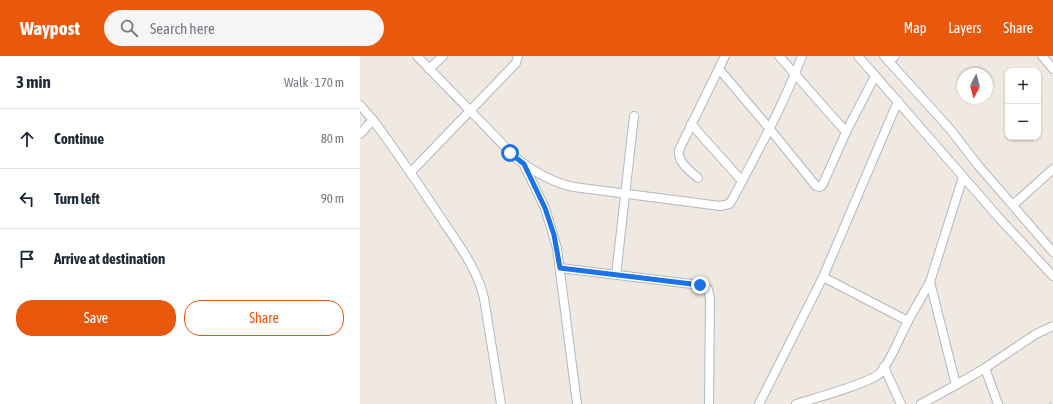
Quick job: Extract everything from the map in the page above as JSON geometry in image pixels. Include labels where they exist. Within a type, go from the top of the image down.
[{"type":"street","points":[[417,56],[510,153],[524,164],[561,184],[624,194],[720,206],[729,204],[732,200],[795,75],[802,56]]},
{"type":"street","points":[[429,69],[443,56]]},
{"type":"street","points":[[411,172],[516,63],[518,56]]},
{"type":"street","points":[[698,178],[681,161],[679,150],[724,56]]},
{"type":"street","points":[[779,56],[846,132]]},
{"type":"street","points":[[858,56],[1000,220],[1053,276]]},
{"type":"street","points":[[1042,56],[1053,69]]},
{"type":"street","points":[[889,58],[950,129],[977,164],[1053,252]]},
{"type":"street","points":[[718,69],[769,128],[816,186],[820,187],[823,184],[846,132],[875,76]]},
{"type":"street","points":[[759,404],[823,277],[898,101]]},
{"type":"street","points":[[360,105],[373,120],[411,172],[462,250],[480,282],[484,298],[501,404]]},
{"type":"street","points":[[616,275],[634,116]]},
{"type":"street","points":[[360,134],[373,120]]},
{"type":"street","points":[[691,124],[742,181]]},
{"type":"street","points":[[524,164],[539,195],[557,248],[577,404]]},
{"type":"street","points":[[1013,206],[1053,169]]},
{"type":"street","points":[[796,404],[873,378],[884,367],[930,282],[963,177]]},
{"type":"street","points":[[560,268],[700,285],[708,289],[710,299],[709,404]]},
{"type":"street","points":[[823,277],[908,321]]},
{"type":"street","points":[[930,282],[956,385]]},
{"type":"street","points":[[921,404],[985,368],[1036,334],[1053,326]]},
{"type":"street","points":[[884,367],[901,404]]},
{"type":"street","points":[[985,368],[998,404]]},
{"type":"path","points":[[1049,404],[1053,402]]},
{"type":"route","points":[[510,153],[524,164],[545,208],[554,235],[560,268],[700,285]]}]
